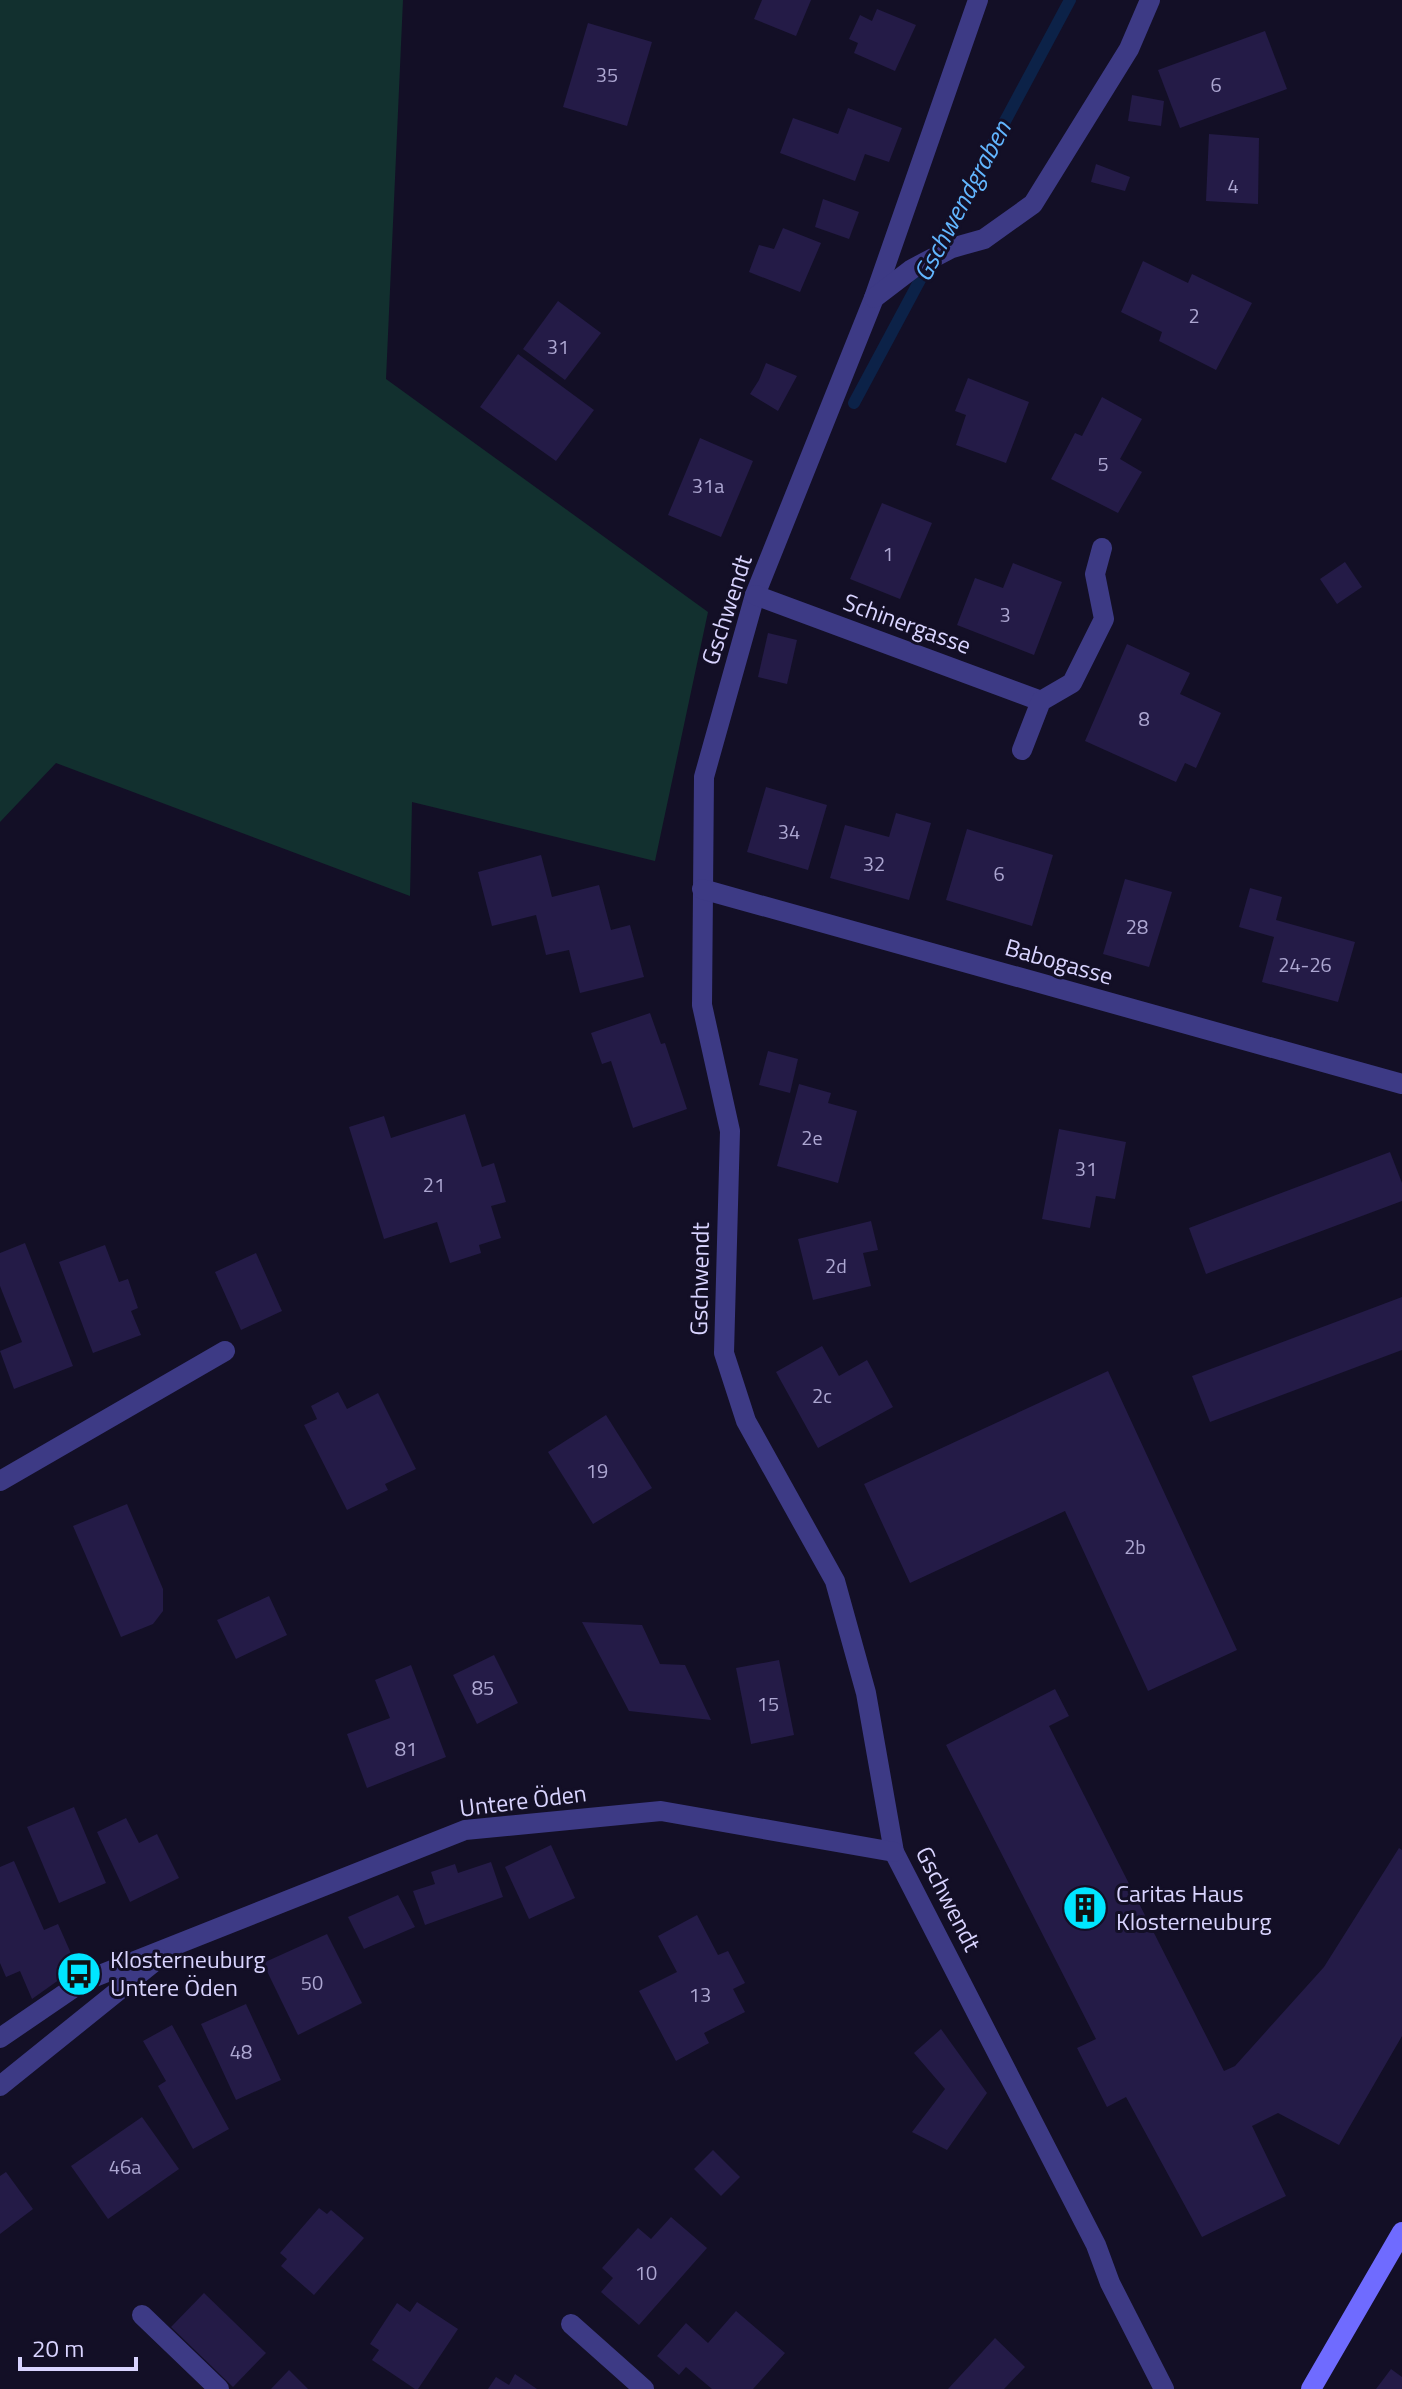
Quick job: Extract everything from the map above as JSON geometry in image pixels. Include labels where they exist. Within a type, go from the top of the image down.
[{"type":"main road","points":[[1311,2389],[1402,2232]]},
{"type":"street","name":"Gschwendt","points":[[978,0],[874,298],[755,595],[704,777],[702,1005],[730,1131],[724,1353],[746,1421],[835,1581],[866,1693],[894,1852],[1096,2245],[1110,2283],[1164,2389]]},
{"type":"street","points":[[874,298],[912,269],[952,248],[984,239],[1033,204],[1129,49],[1150,0]]},
{"type":"street","points":[[1022,750],[1041,701],[1072,683],[1104,619],[1095,574],[1102,548]]},
{"type":"street","name":"Schinergasse","points":[[755,595],[1041,701]]},
{"type":"street","name":"Babogasse","points":[[702,889],[1402,1084]]},
{"type":"street","points":[[0,1481],[225,1351]]},
{"type":"street","name":"Untere Öden","points":[[0,2038],[82,1982],[465,1830],[661,1811],[894,1852]]},
{"type":"street","name":"Untere Öden","points":[[0,2086],[176,1944]]},
{"type":"street","points":[[142,2315],[219,2389]]},
{"type":"street","points":[[571,2324],[644,2389]]},
{"type":"green space","points":[[0,0],[403,0],[386,379],[708,612],[655,861],[412,802],[410,896],[56,763],[0,822]]},
{"type":"building","points":[[762,0],[811,0],[796,36],[754,19]]},
{"type":"building","points":[[877,9],[916,25],[895,71],[854,53],[858,43],[849,39],[860,15],[872,21]]},
{"type":"building","points":[[588,23],[652,42],[627,126],[563,107]]},
{"type":"building","points":[[1265,31],[1287,89],[1180,128],[1158,70]]},
{"type":"building","points":[[1132,95],[1164,101],[1161,126],[1128,121]]},
{"type":"building","points":[[848,108],[902,128],[889,162],[865,154],[855,181],[780,153],[793,118],[838,134]]},
{"type":"building","points":[[1209,134],[1259,138],[1258,204],[1206,201]]},
{"type":"building","points":[[1096,164],[1130,177],[1125,191],[1091,182]]},
{"type":"building","points":[[823,199],[859,212],[849,239],[815,227]]},
{"type":"building","points":[[783,228],[821,243],[800,292],[749,272],[759,245],[774,249]]},
{"type":"building","points":[[1143,261],[1188,283],[1192,274],[1252,303],[1216,370],[1159,341],[1162,332],[1121,312]]},
{"type":"building","points":[[558,301],[601,333],[565,380],[523,349]]},
{"type":"building","points":[[518,354],[594,410],[556,461],[480,407]]},
{"type":"building","points":[[766,363],[797,376],[778,411],[750,394]]},
{"type":"building","points":[[968,378],[1029,402],[1006,463],[956,445],[966,415],[955,411]]},
{"type":"building","points":[[1102,397],[1142,419],[1120,459],[1142,472],[1118,513],[1051,479],[1075,433],[1082,436]]},
{"type":"building","points":[[700,438],[753,461],[721,537],[668,515]]},
{"type":"building","points":[[882,503],[932,523],[900,599],[850,579]]},
{"type":"building","points":[[1345,562],[1362,587],[1337,604],[1320,579]]},
{"type":"building","points":[[1013,563],[1062,582],[1034,655],[957,625],[975,578],[1003,588]]},
{"type":"building","points":[[768,633],[797,640],[787,684],[758,677]]},
{"type":"building","points":[[1127,644],[1190,673],[1180,694],[1221,713],[1196,768],[1185,763],[1176,782],[1085,741]]},
{"type":"building","points":[[766,787],[827,805],[808,870],[747,852]]},
{"type":"building","points":[[896,813],[931,823],[909,900],[830,878],[845,825],[889,837]]},
{"type":"building","points":[[967,829],[1053,855],[1032,926],[946,900]]},
{"type":"building","points":[[541,855],[552,897],[599,885],[611,930],[630,925],[644,977],[580,993],[569,950],[546,955],[536,915],[492,926],[478,872]]},
{"type":"building","points":[[1125,879],[1172,892],[1149,967],[1103,954]]},
{"type":"building","points":[[1250,888],[1282,897],[1276,920],[1355,942],[1338,1002],[1262,982],[1274,937],[1239,927]]},
{"type":"building","points":[[650,1013],[661,1044],[665,1043],[687,1109],[633,1128],[611,1061],[602,1064],[591,1033]]},
{"type":"building","points":[[768,1051],[798,1059],[790,1093],[759,1085]]},
{"type":"building","points":[[799,1084],[831,1093],[828,1103],[857,1111],[838,1183],[777,1166]]},
{"type":"building","points":[[465,1114],[482,1167],[494,1163],[506,1202],[491,1206],[501,1238],[479,1245],[481,1253],[450,1263],[437,1222],[384,1239],[349,1127],[384,1116],[391,1138]]},
{"type":"building","points":[[1059,1129],[1126,1142],[1115,1199],[1096,1196],[1090,1228],[1042,1219]]},
{"type":"building","points":[[1390,1152],[1402,1183],[1402,1201],[1206,1274],[1189,1228]]},
{"type":"building","points":[[871,1221],[878,1250],[863,1253],[871,1286],[813,1300],[798,1239]]},
{"type":"building","points":[[25,1243],[73,1366],[14,1389],[0,1351],[22,1342],[0,1286],[0,1253]]},
{"type":"building","points":[[105,1245],[119,1282],[128,1279],[138,1308],[131,1311],[141,1335],[93,1353],[59,1262]]},
{"type":"building","points":[[256,1253],[282,1311],[241,1330],[215,1272]]},
{"type":"building","points":[[1402,1297],[1402,1350],[1210,1422],[1192,1376]]},
{"type":"building","points":[[822,1346],[839,1376],[867,1360],[893,1407],[818,1448],[776,1372]]},
{"type":"building","points":[[1108,1371],[1237,1650],[1148,1691],[1065,1511],[910,1583],[864,1484]]},
{"type":"building","points":[[338,1392],[347,1409],[378,1393],[416,1469],[385,1484],[388,1490],[347,1510],[304,1425],[317,1419],[311,1406]]},
{"type":"building","points":[[606,1415],[652,1488],[593,1524],[548,1452]]},
{"type":"building","points":[[127,1504],[163,1589],[163,1611],[153,1624],[121,1637],[73,1526]]},
{"type":"building","points":[[269,1596],[287,1635],[236,1659],[217,1620]]},
{"type":"building","points":[[582,1622],[642,1625],[660,1664],[685,1665],[711,1720],[629,1711]]},
{"type":"building","points":[[494,1655],[518,1703],[477,1724],[453,1675]]},
{"type":"building","points":[[779,1660],[794,1735],[751,1744],[736,1668]]},
{"type":"building","points":[[411,1665],[446,1757],[367,1788],[347,1734],[390,1718],[375,1680]]},
{"type":"building","name":"Caritas Haus Klosterneuburg","points":[[1055,1689],[1069,1716],[1049,1726],[1224,2071],[1235,2066],[1324,1967],[1399,1848],[1402,1850],[1402,2036],[1339,2145],[1278,2113],[1252,2126],[1286,2196],[1202,2237],[1126,2097],[1107,2107],[1077,2048],[1096,2039],[946,1745]]},
{"type":"building","points":[[74,1807],[106,1883],[59,1903],[27,1827]]},
{"type":"building","points":[[126,1818],[139,1843],[157,1834],[179,1878],[130,1902],[97,1832]]},
{"type":"building","points":[[551,1845],[575,1898],[529,1919],[505,1867]]},
{"type":"building","points":[[14,1861],[44,1930],[58,1924],[77,1967],[32,1999],[20,1971],[6,1977],[0,1963],[0,1867]]},
{"type":"building","points":[[491,1862],[503,1897],[425,1925],[413,1891],[435,1884],[431,1872],[455,1864],[458,1873]]},
{"type":"building","points":[[398,1895],[415,1927],[364,1949],[348,1917]]},
{"type":"building","points":[[697,1915],[718,1955],[728,1951],[745,1983],[733,1989],[745,2012],[704,2033],[709,2043],[676,2061],[639,1991],[677,1972],[658,1936]]},
{"type":"building","points":[[327,1934],[362,2003],[298,2035],[263,1963]]},
{"type":"building","points":[[246,2004],[281,2080],[236,2100],[201,2024]]},
{"type":"building","points":[[172,2025],[229,2129],[193,2149],[158,2086],[166,2081],[143,2041]]},
{"type":"building","points":[[941,2029],[987,2093],[947,2150],[912,2132],[945,2089],[914,2053]]},
{"type":"building","points":[[142,2117],[179,2169],[108,2219],[71,2166]]},
{"type":"building","points":[[713,2150],[740,2177],[721,2196],[694,2169]]},
{"type":"building","points":[[6,2172],[33,2209],[0,2234],[0,2176]]},
{"type":"building","points":[[319,2208],[327,2214],[331,2210],[364,2238],[314,2295],[281,2266],[287,2259],[280,2253]]},
{"type":"building","points":[[671,2217],[707,2248],[639,2325],[601,2292],[613,2278],[602,2268],[638,2228],[651,2239]]},
{"type":"building","points":[[204,2293],[266,2353],[233,2387],[171,2327]]},
{"type":"building","points":[[417,2302],[458,2329],[418,2389],[415,2389],[372,2360],[379,2350],[370,2344],[397,2303],[410,2312]]},
{"type":"building","points":[[736,2311],[785,2353],[753,2389],[712,2389],[686,2367],[679,2375],[657,2356],[686,2323],[708,2343]]},
{"type":"building","points":[[995,2338],[1025,2367],[1004,2389],[948,2389]]},
{"type":"building","points":[[1391,2369],[1402,2377],[1402,2389],[1376,2389]]},
{"type":"building","points":[[289,2370],[308,2389],[271,2389]]},
{"type":"building","points":[[515,2374],[537,2389],[488,2389],[496,2377],[509,2385]]},
{"type":"waterway","name":"Gschwendgraben","points":[[854,403],[1070,0]]},
{"type":"place","name":"Caritas Haus Klosterneuburg","points":[[1085,1908]]},
{"type":"place","name":"Klosterneuburg Untere Öden","points":[[79,1974]]}]
